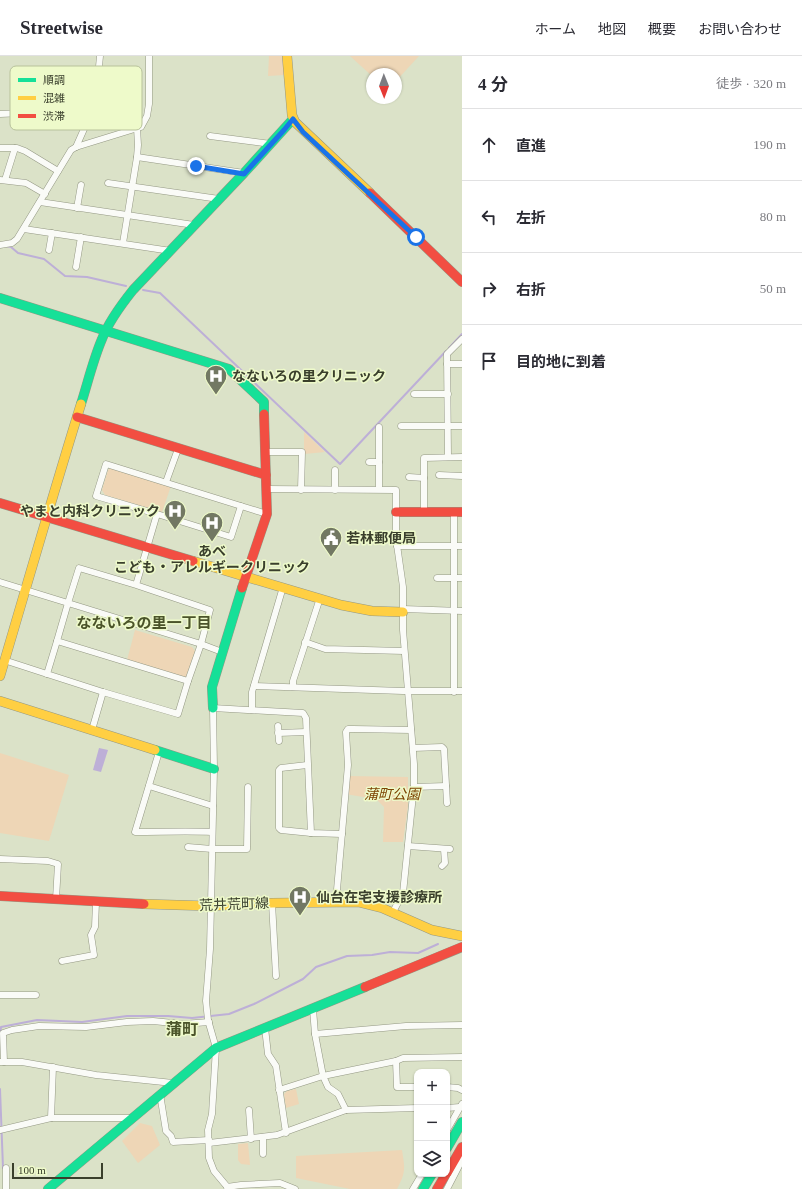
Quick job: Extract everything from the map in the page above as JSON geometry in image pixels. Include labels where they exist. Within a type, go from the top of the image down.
[{"type":"main road","points":[[287,56],[293,119],[303,132],[462,282]]},
{"type":"main road","points":[[0,676],[46,517],[105,331],[123,302],[194,225],[244,174],[293,119]]},
{"type":"main road","points":[[0,298],[230,369],[264,402],[267,514],[245,577],[212,687],[213,708]]},
{"type":"main road","points":[[77,417],[266,475]]},
{"type":"main road","points":[[0,503],[362,611],[403,611]]},
{"type":"main road","points":[[396,512],[458,512]]},
{"type":"main road","points":[[0,702],[214,769]]},
{"type":"main road","name":"荒井荒町線","points":[[0,896],[96,902],[210,906],[336,901],[363,902],[393,912],[432,930],[462,936]]},
{"type":"main road","points":[[48,1189],[216,1048],[462,947]]},
{"type":"main road","points":[[450,1143],[462,1123]]},
{"type":"main road","points":[[450,1168],[461,1150]]},
{"type":"main road","points":[[423,1189],[430,1177]]},
{"type":"main road","points":[[438,1189],[445,1177]]},
{"type":"street","points":[[99,66],[100,56]]},
{"type":"street","points":[[142,125],[147,116],[149,104],[149,56]]},
{"type":"street","points":[[0,114],[10,114]]},
{"type":"street","points":[[76,147],[84,130]]},
{"type":"street","points":[[0,245],[12,243],[24,229],[71,150],[76,147],[131,130]]},
{"type":"street","points":[[123,243],[137,157],[137,130]]},
{"type":"street","points":[[210,136],[271,144]]},
{"type":"street","points":[[0,148],[15,148],[25,151],[58,171]]},
{"type":"street","points":[[15,148],[2,180],[26,183],[45,194]]},
{"type":"street","points":[[137,157],[244,174]]},
{"type":"street","points":[[108,183],[219,199]]},
{"type":"street","points":[[77,208],[81,185]]},
{"type":"street","points":[[40,202],[194,225]]},
{"type":"street","points":[[24,229],[171,251]]},
{"type":"street","points":[[49,250],[52,233]]},
{"type":"street","points":[[76,267],[81,238]]},
{"type":"street","points":[[448,457],[447,354],[462,339]]},
{"type":"street","points":[[447,364],[462,364]]},
{"type":"street","points":[[414,394],[448,394]]},
{"type":"street","points":[[401,426],[462,426]]},
{"type":"street","points":[[379,427],[379,489]]},
{"type":"street","points":[[166,482],[178,449]]},
{"type":"street","points":[[266,452],[302,452],[302,490]]},
{"type":"street","points":[[424,512],[424,458],[462,457]]},
{"type":"street","points":[[369,462],[379,462]]},
{"type":"street","points":[[241,506],[231,537],[96,496],[106,464],[267,514]]},
{"type":"street","points":[[335,470],[335,490]]},
{"type":"street","points":[[439,475],[462,476]]},
{"type":"street","points":[[409,477],[424,478]]},
{"type":"street","points":[[267,489],[396,490],[397,546],[403,587],[404,651],[413,748],[414,787],[402,893],[393,912]]},
{"type":"street","points":[[454,692],[454,546],[458,512]]},
{"type":"street","points":[[136,585],[157,514]]},
{"type":"street","points":[[397,546],[462,546]]},
{"type":"street","points":[[10,662],[47,674],[103,692],[178,714],[201,644],[210,610],[136,585],[79,568],[47,674]]},
{"type":"street","points":[[437,578],[462,578]]},
{"type":"street","points":[[0,582],[201,644],[222,652]]},
{"type":"street","points":[[252,710],[252,692],[283,587]]},
{"type":"street","points":[[292,687],[292,681],[320,598]]},
{"type":"street","points":[[403,611],[462,611]]},
{"type":"street","points":[[57,641],[188,681]]},
{"type":"street","points":[[305,642],[325,649],[404,651]]},
{"type":"street","points":[[254,686],[462,692]]},
{"type":"street","points":[[92,730],[103,692]]},
{"type":"street","points":[[295,1189],[280,1183],[241,1185],[228,1188],[214,1171],[209,1158],[208,1130],[212,1114],[216,1048],[208,1021],[206,1008],[210,950],[214,769],[213,708],[303,713],[306,718],[311,833]]},
{"type":"street","points":[[278,726],[279,741]]},
{"type":"street","points":[[336,901],[348,765],[346,732],[348,729],[411,730]]},
{"type":"street","points":[[278,733],[306,732]]},
{"type":"street","points":[[413,748],[442,747],[444,749],[447,803]]},
{"type":"street","points":[[159,752],[135,832],[212,832]]},
{"type":"street","points":[[307,765],[281,768],[279,770],[279,828],[281,830],[311,833],[342,834]]},
{"type":"street","points":[[149,786],[213,806]]},
{"type":"street","points":[[414,787],[446,786]]},
{"type":"street","points":[[188,847],[247,849],[248,787]]},
{"type":"street","points":[[408,846],[447,849],[445,863],[442,866]]},
{"type":"street","points":[[0,858],[48,861],[58,864],[56,899]]},
{"type":"street","points":[[62,961],[94,955],[91,935],[95,927],[96,902]]},
{"type":"street","points":[[272,903],[276,976]]},
{"type":"street","points":[[0,995],[36,995]]},
{"type":"street","points":[[313,1009],[315,1034],[322,1076],[328,1086],[338,1094],[346,1110]]},
{"type":"street","points":[[173,1083],[96,1075],[22,1062],[2,1062],[3,1033],[12,1030],[39,1026],[86,1027],[127,1022],[183,1024],[208,1021]]},
{"type":"street","points":[[315,1034],[406,1026],[462,1025]]},
{"type":"street","points":[[265,1028],[268,1054],[276,1066],[286,1133]]},
{"type":"street","points":[[279,1090],[322,1076],[396,1061],[403,1058],[462,1056]]},
{"type":"street","points":[[396,1061],[397,1087],[414,1087]]},
{"type":"street","points":[[51,1118],[53,1067]]},
{"type":"street","points":[[450,1087],[462,1090]]},
{"type":"street","points":[[160,1094],[166,1131],[171,1136],[173,1142],[209,1142],[277,1136],[346,1110],[414,1108]]},
{"type":"street","points":[[450,1108],[461,1106]]},
{"type":"street","points":[[450,1125],[461,1106]]},
{"type":"street","points":[[249,1110],[251,1139]]},
{"type":"street","points":[[2,1129],[51,1118],[131,1118]]},
{"type":"street","points":[[263,1137],[264,1154]]},
{"type":"street","points":[[447,1189],[461,1162],[461,1150]]},
{"type":"street","points":[[6,1168],[6,1189]]},
{"type":"street","points":[[413,1189],[420,1177]]},
{"type":"green space","points":[[269,56],[285,56],[285,75],[268,76]]},
{"type":"green space","points":[[350,56],[419,56],[402,74],[402,68],[366,68],[366,71]]},
{"type":"green space","points":[[304,432],[325,452],[304,454]]},
{"type":"green space","points":[[111,468],[171,486],[162,512],[105,495],[102,490],[108,470]]},
{"type":"green space","points":[[135,630],[192,647],[195,651],[185,678],[127,660]]},
{"type":"green space","points":[[0,753],[69,775],[49,841],[0,833]]},
{"type":"green space","name":"蒲町公園","points":[[347,776],[408,777],[408,806],[403,842],[383,842],[384,807],[376,799],[345,794]]},
{"type":"green space","points":[[296,1089],[299,1104],[286,1108],[284,1094],[287,1091]]},
{"type":"green space","points":[[140,1123],[152,1126],[160,1145],[138,1163],[122,1141]]},
{"type":"green space","points":[[248,1143],[250,1165],[241,1164],[238,1160],[238,1144]]},
{"type":"green space","points":[[402,1150],[404,1170],[397,1189],[350,1189],[296,1178],[296,1156]]},
{"type":"shaded area","points":[[99,748],[108,750],[101,772],[93,770]]},
{"type":"waterway","points":[[6,246],[11,247],[18,253],[44,259],[65,276],[87,277],[126,286]]},
{"type":"waterway","points":[[143,290],[160,293],[340,464],[446,351]]},
{"type":"waterway","points":[[449,348],[462,334]]},
{"type":"waterway","points":[[0,1038],[1,1027],[37,1020],[82,1022],[127,1016],[168,1016],[192,1018],[229,1014],[254,1004],[303,979],[316,967],[347,956],[372,955],[390,952],[418,953],[438,944]]},
{"type":"waterway","points":[[0,1089],[3,1168]]},
{"type":"traffic: fast","points":[[81,404],[102,339],[124,301],[293,119]]},
{"type":"traffic: fast","points":[[0,298],[229,369],[264,402],[264,414]]},
{"type":"traffic: fast","points":[[213,708],[212,687],[242,588]]},
{"type":"traffic: fast","points":[[155,750],[214,769]]},
{"type":"traffic: fast","points":[[48,1189],[216,1048],[365,987]]},
{"type":"traffic: fast","points":[[450,1143],[462,1122]]},
{"type":"traffic: fast","points":[[423,1189],[430,1177]]},
{"type":"traffic: slow","points":[[287,56],[292,115],[295,122],[370,193]]},
{"type":"traffic: slow","points":[[0,676],[81,404]]},
{"type":"traffic: slow","points":[[193,561],[341,605],[372,611],[403,612]]},
{"type":"traffic: slow","points":[[0,701],[155,750]]},
{"type":"traffic: slow","points":[[144,904],[210,906],[272,903],[358,902],[382,908],[432,930],[462,936]]},
{"type":"traffic: jam","points":[[370,193],[462,282]]},
{"type":"traffic: jam","points":[[242,588],[267,514],[264,414]]},
{"type":"traffic: jam","points":[[77,417],[266,475]]},
{"type":"traffic: jam","points":[[0,503],[193,561]]},
{"type":"traffic: jam","points":[[396,512],[462,512]]},
{"type":"traffic: jam","points":[[0,896],[144,904]]},
{"type":"traffic: jam","points":[[365,987],[462,947]]},
{"type":"traffic: jam","points":[[450,1168],[462,1147]]},
{"type":"traffic: jam","points":[[437,1189],[444,1177]]},
{"type":"place","name":"なないろの里クリニック","points":[[216,396]]},
{"type":"place","name":"やまと内科クリニック","points":[[175,530]]},
{"type":"place","name":"あべ こども・アレルギークリニック","points":[[212,542]]},
{"type":"place","name":"若林郵便局","points":[[331,558]]},
{"type":"place","name":"仙台在宅支援診療所","points":[[300,916]]},
{"type":"district","name":"なないろの里一丁目","points":[[144,623]]},
{"type":"district","name":"蒲町","points":[[182,1029]]},
{"type":"route","points":[[196,166],[244,174],[293,119],[303,132],[416,237]]}]
